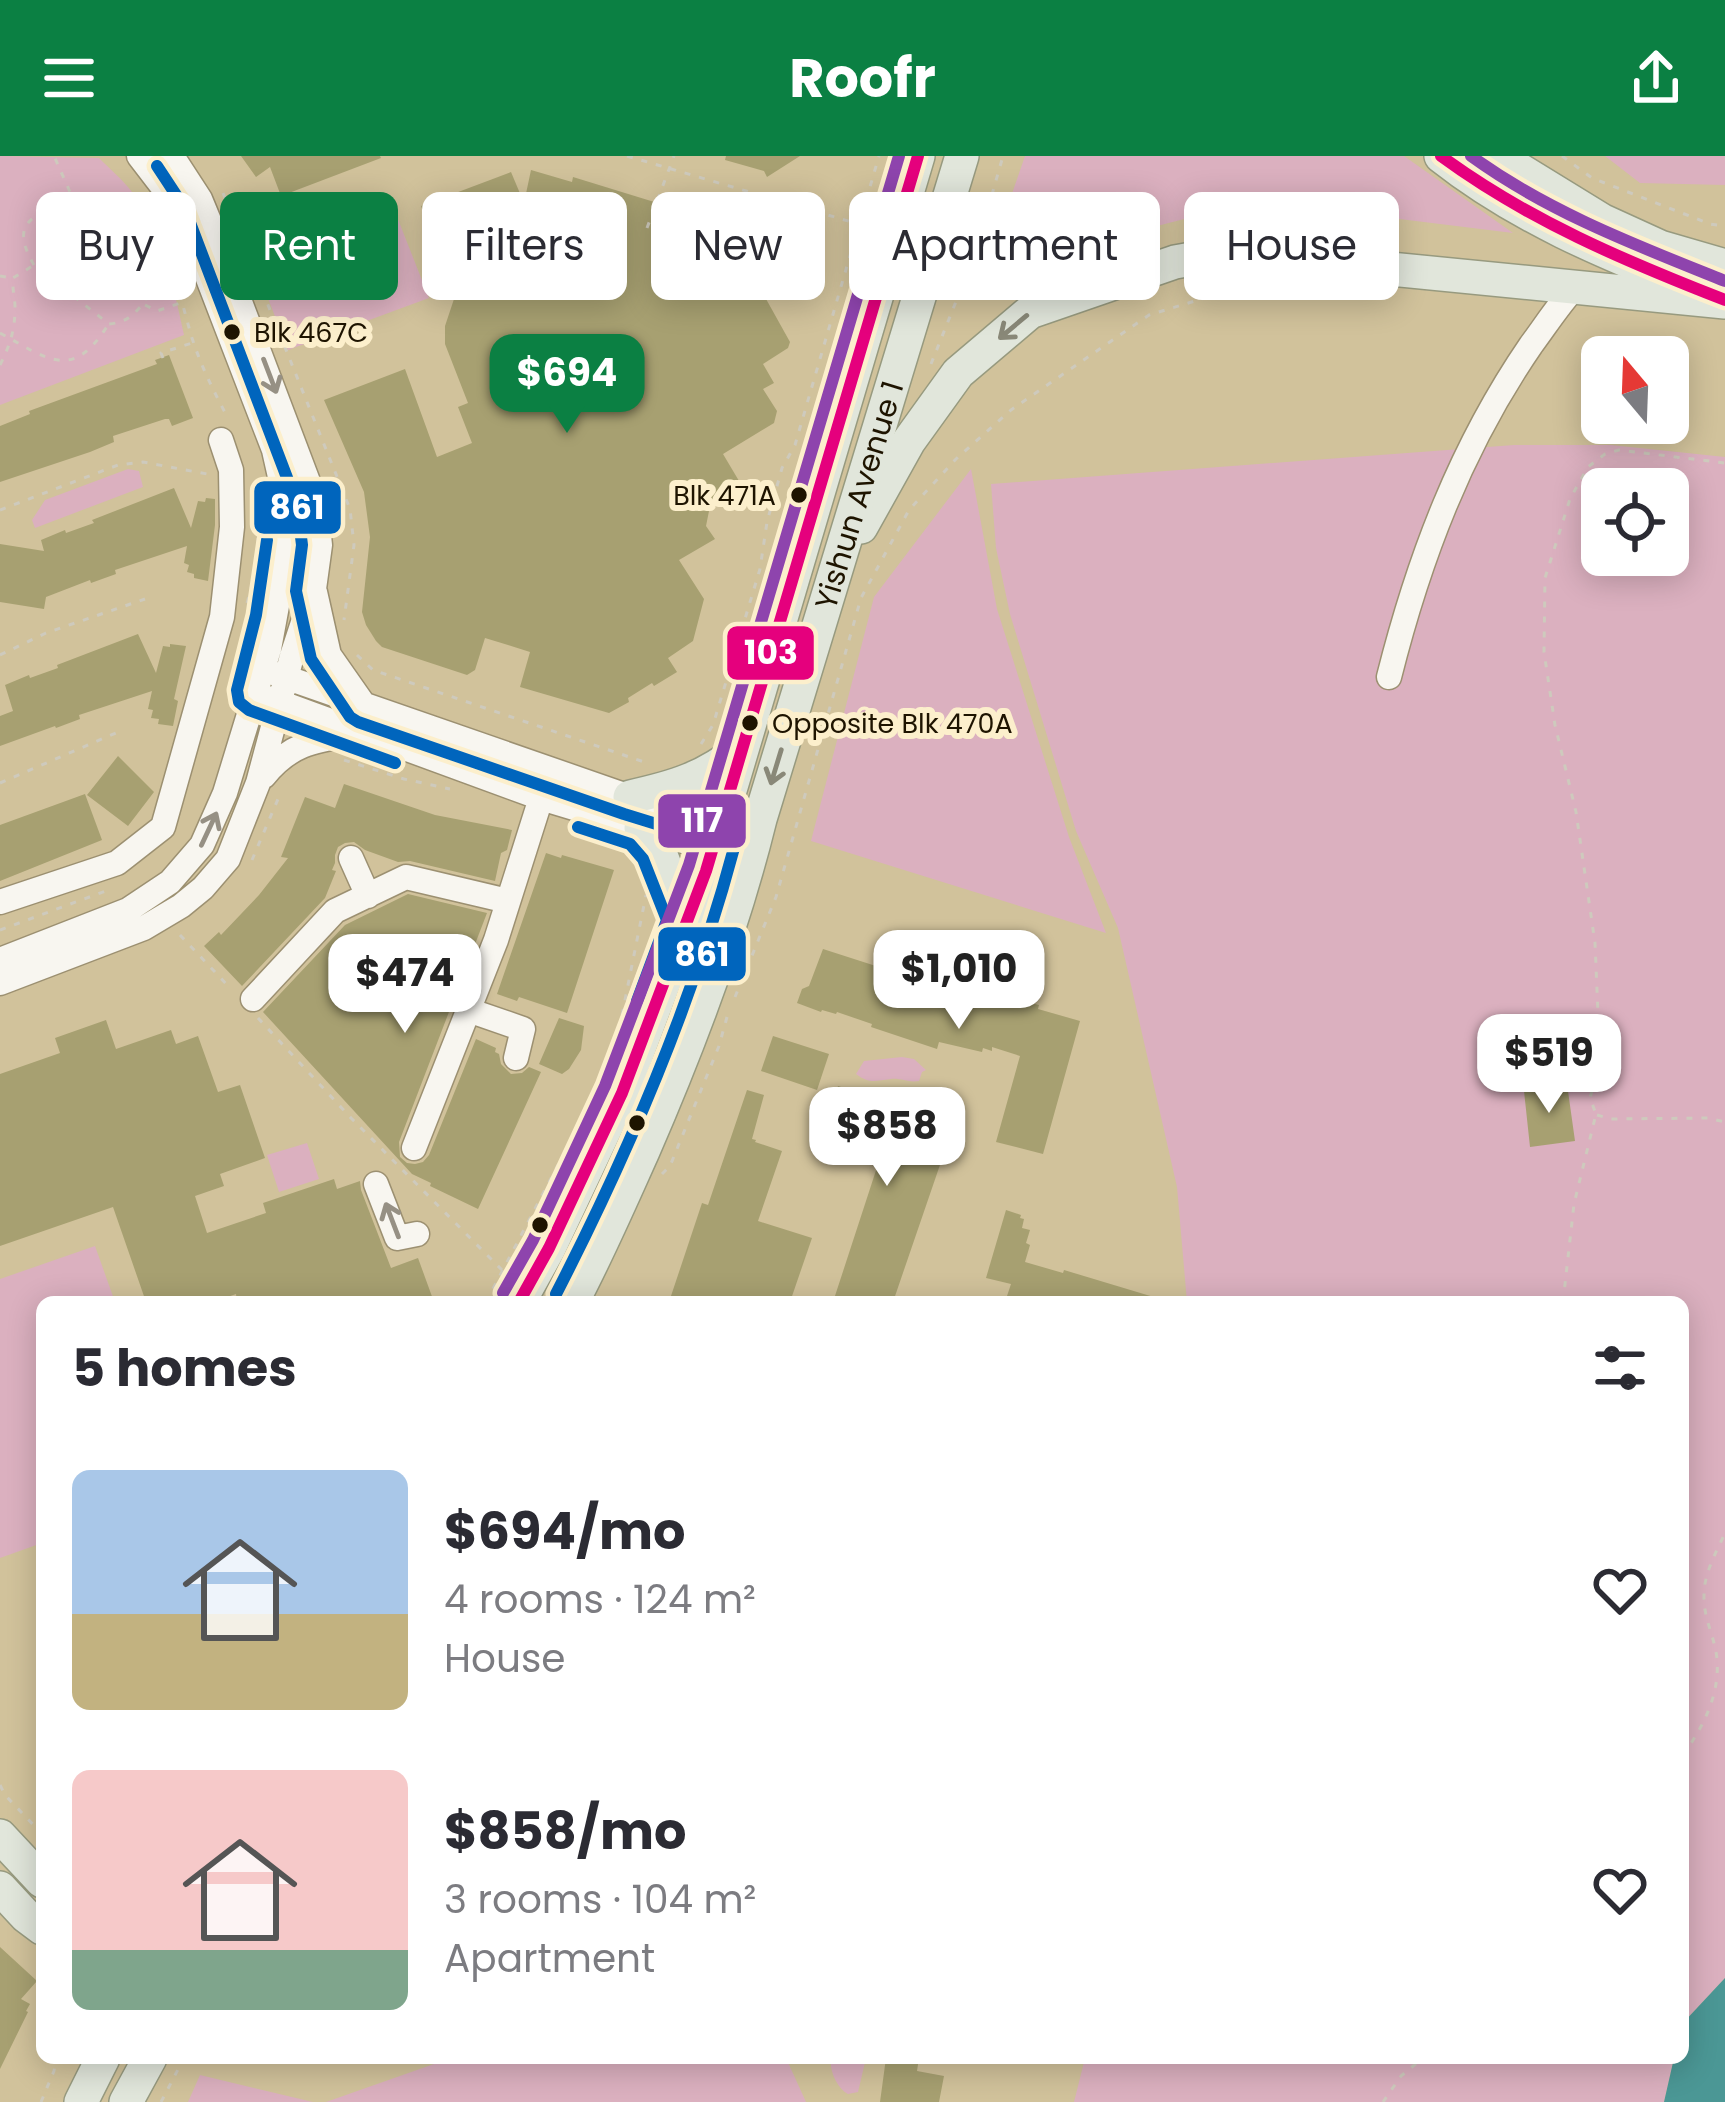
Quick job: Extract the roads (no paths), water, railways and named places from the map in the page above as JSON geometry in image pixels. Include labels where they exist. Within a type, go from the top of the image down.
[{"type":"main road","name":"Yishun Avenue 1","points":[[522,1296],[622,1093],[715,838],[918,156]]},
{"type":"main road","name":"Yishun Avenue 1","points":[[575,1296],[678,1070],[744,885],[962,156]]},
{"type":"main road","points":[[1497,156],[1604,221],[1660,248],[1725,266]]},
{"type":"main road","points":[[1454,160],[1526,212],[1590,247],[1725,301]]},
{"type":"main road","points":[[837,563],[909,441],[958,373],[1030,312],[1175,262],[1249,255],[1725,301]]},
{"type":"main road","points":[[686,920],[659,850],[636,812],[669,788],[714,770],[741,749]]},
{"type":"main road","points":[[0,1836],[36,1875]]},
{"type":"main road","points":[[0,1888],[36,1924]]},
{"type":"main road","points":[[81,2102],[84,2064]]},
{"type":"main road","points":[[81,2102],[100,2064]]},
{"type":"main road","points":[[126,2102],[147,2064]]},
{"type":"street","points":[[0,983],[144,928],[202,888],[228,859],[258,783],[280,703],[268,680],[286,535],[274,450],[192,237],[172,199],[139,156]]},
{"type":"street","points":[[0,960],[128,910],[170,882],[202,845],[268,680],[314,589],[320,545],[315,500],[200,199],[172,156]]},
{"type":"street","points":[[1389,677],[1407,603],[1465,454],[1500,390],[1576,286]]},
{"type":"street","points":[[0,902],[117,863],[163,827],[222,616],[232,527],[226,431]]},
{"type":"street","points":[[314,589],[329,655],[364,705]]},
{"type":"street","points":[[268,680],[469,740],[636,812],[753,848]]},
{"type":"street","points":[[280,703],[541,798],[636,812]]},
{"type":"street","points":[[258,783],[279,758],[305,743],[362,732]]},
{"type":"street","points":[[414,1148],[508,901],[541,798]]},
{"type":"street","points":[[350,858],[368,896]]},
{"type":"street","points":[[246,1000],[335,911],[406,878],[508,901]]},
{"type":"street","points":[[468,1010],[528,1019],[516,1058]]},
{"type":"street","points":[[376,1184],[397,1238],[417,1234]]},
{"type":"water","points":[[1725,1978],[1725,2102],[1664,2102],[1673,2064],[1689,2064],[1689,2017]]},
{"type":"place","name":"Blk 467C","points":[[232,332]]},
{"type":"place","name":"Blk 471A","points":[[799,495]]},
{"type":"place","name":"Opposite Blk 470A","points":[[750,723]]}]
